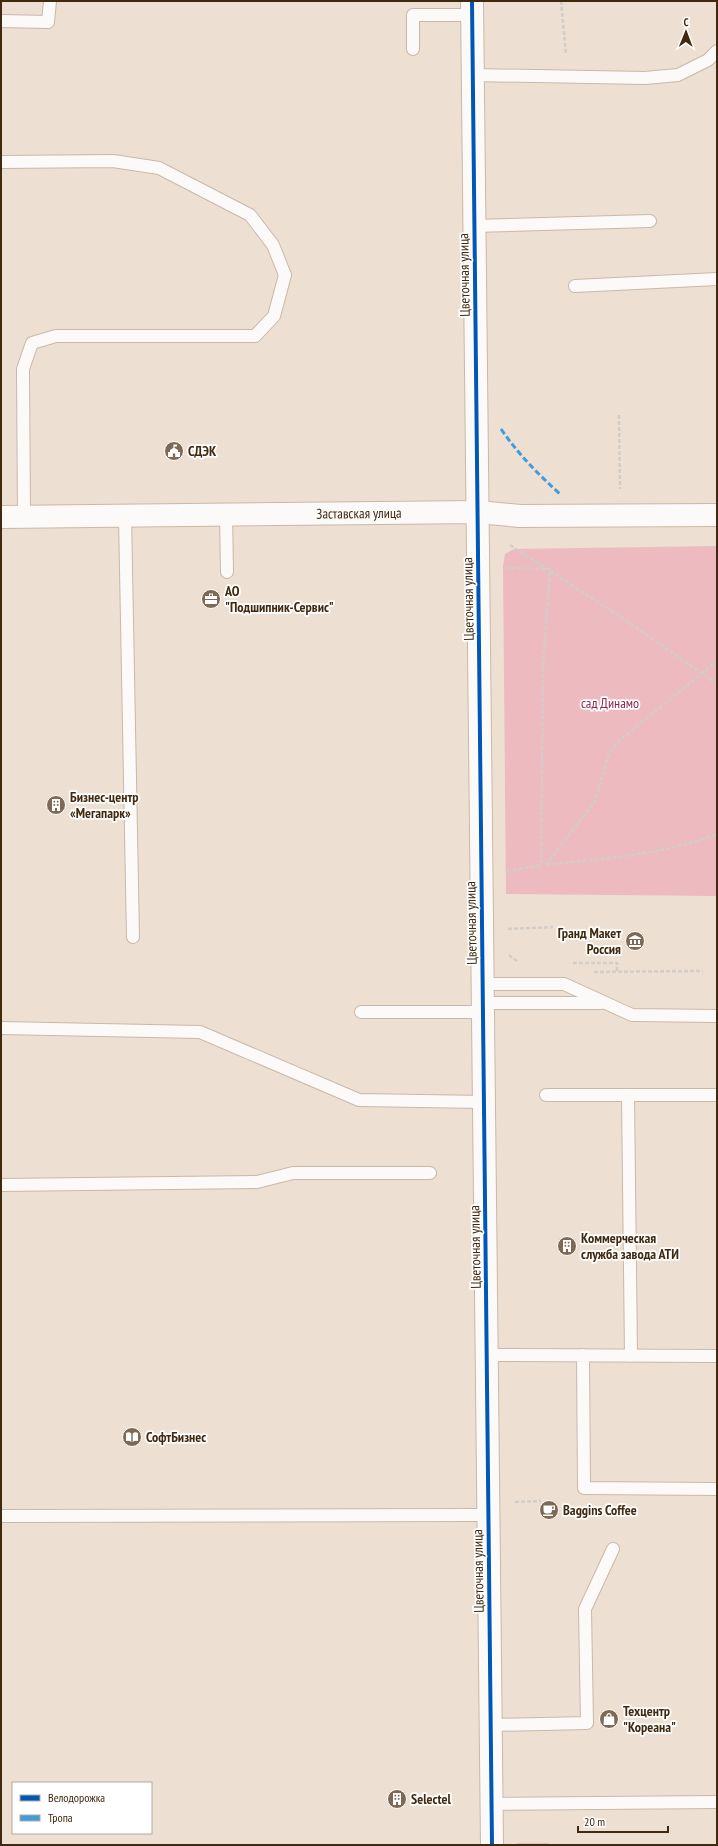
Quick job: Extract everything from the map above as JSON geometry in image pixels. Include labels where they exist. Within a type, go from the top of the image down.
[{"type":"street","name":"Цветочная улица","points":[[472,8],[492,1845]]},
{"type":"street","name":"Заставская улица","points":[[1,517],[478,512],[520,516],[717,515]]},
{"type":"lane","points":[[1,22],[48,22],[50,1]]},
{"type":"lane","points":[[413,49],[413,16],[472,8]]},
{"type":"lane","points":[[473,75],[645,78],[678,75],[708,60],[717,51]]},
{"type":"lane","points":[[1,162],[113,161],[159,168],[250,215],[273,245],[285,275],[274,316],[255,336],[56,336],[32,344],[23,369],[24,517]]},
{"type":"lane","points":[[474,226],[650,221]]},
{"type":"lane","points":[[575,286],[717,279]]},
{"type":"lane","points":[[226,515],[227,572]]},
{"type":"lane","points":[[125,516],[133,937]]},
{"type":"lane","points":[[362,1012],[483,999],[564,984],[632,1015],[717,1016]]},
{"type":"lane","points":[[483,999],[604,1003]]},
{"type":"lane","points":[[1,1028],[200,1032],[359,1100],[483,1102]]},
{"type":"lane","points":[[546,1095],[717,1095]]},
{"type":"lane","points":[[628,1095],[631,1356]]},
{"type":"lane","points":[[1,1185],[257,1182],[293,1174],[430,1173]]},
{"type":"lane","points":[[583,1355],[584,1488],[717,1489]]},
{"type":"lane","points":[[487,1356],[717,1356]]},
{"type":"lane","points":[[1,1516],[488,1515]]},
{"type":"lane","points":[[490,1725],[587,1723],[585,1609],[613,1549]]},
{"type":"lane","points":[[492,1804],[717,1802]]},
{"type":"path","points":[[560,1],[568,77]]},
{"type":"path","points":[[619,416],[620,493]]},
{"type":"path","points":[[510,544],[550,569],[717,684]]},
{"type":"path","points":[[499,567],[550,569]]},
{"type":"path","points":[[541,866],[543,664],[550,569]]},
{"type":"path","points":[[546,865],[595,801],[604,766],[613,749],[641,721],[717,661]]},
{"type":"path","points":[[502,871],[665,849],[694,843],[717,834]]},
{"type":"path","points":[[505,929],[553,927]]},
{"type":"path","points":[[506,952],[523,967]]},
{"type":"path","points":[[592,963],[617,963],[617,972]]},
{"type":"path","points":[[593,972],[703,971]]},
{"type":"path","points":[[508,1502],[541,1501]]},
{"type":"green space","name":"сад Динамо","points":[[717,546],[717,896],[506,894],[503,566],[505,554],[514,549]]},
{"type":"green space","points":[[517,1843],[549,1843],[549,1845],[517,1845]]},
{"type":"marked path","points":[[501,429],[529,463],[560,494]]},
{"type":"cycle path","points":[[472,1],[492,1845]]},
{"type":"place","name":"СДЭК","points":[[174,451]]},
{"type":"place","name":"АО \"Подшипник-Сервис\"","points":[[211,599]]},
{"type":"place","name":"Бизнес-центр «Мегапарк»","points":[[56,805]]},
{"type":"place","name":"Гранд Макет Россия","points":[[635,941]]},
{"type":"place","name":"Коммерческая служба завода АТИ","points":[[567,1246]]},
{"type":"place","name":"СофтБизнес","points":[[132,1437]]},
{"type":"place","name":"Baggins Coffee","points":[[549,1510]]},
{"type":"place","name":"Техцентр \"Кореана\"","points":[[609,1719]]},
{"type":"place","name":"Selectel","points":[[397,1799]]}]
